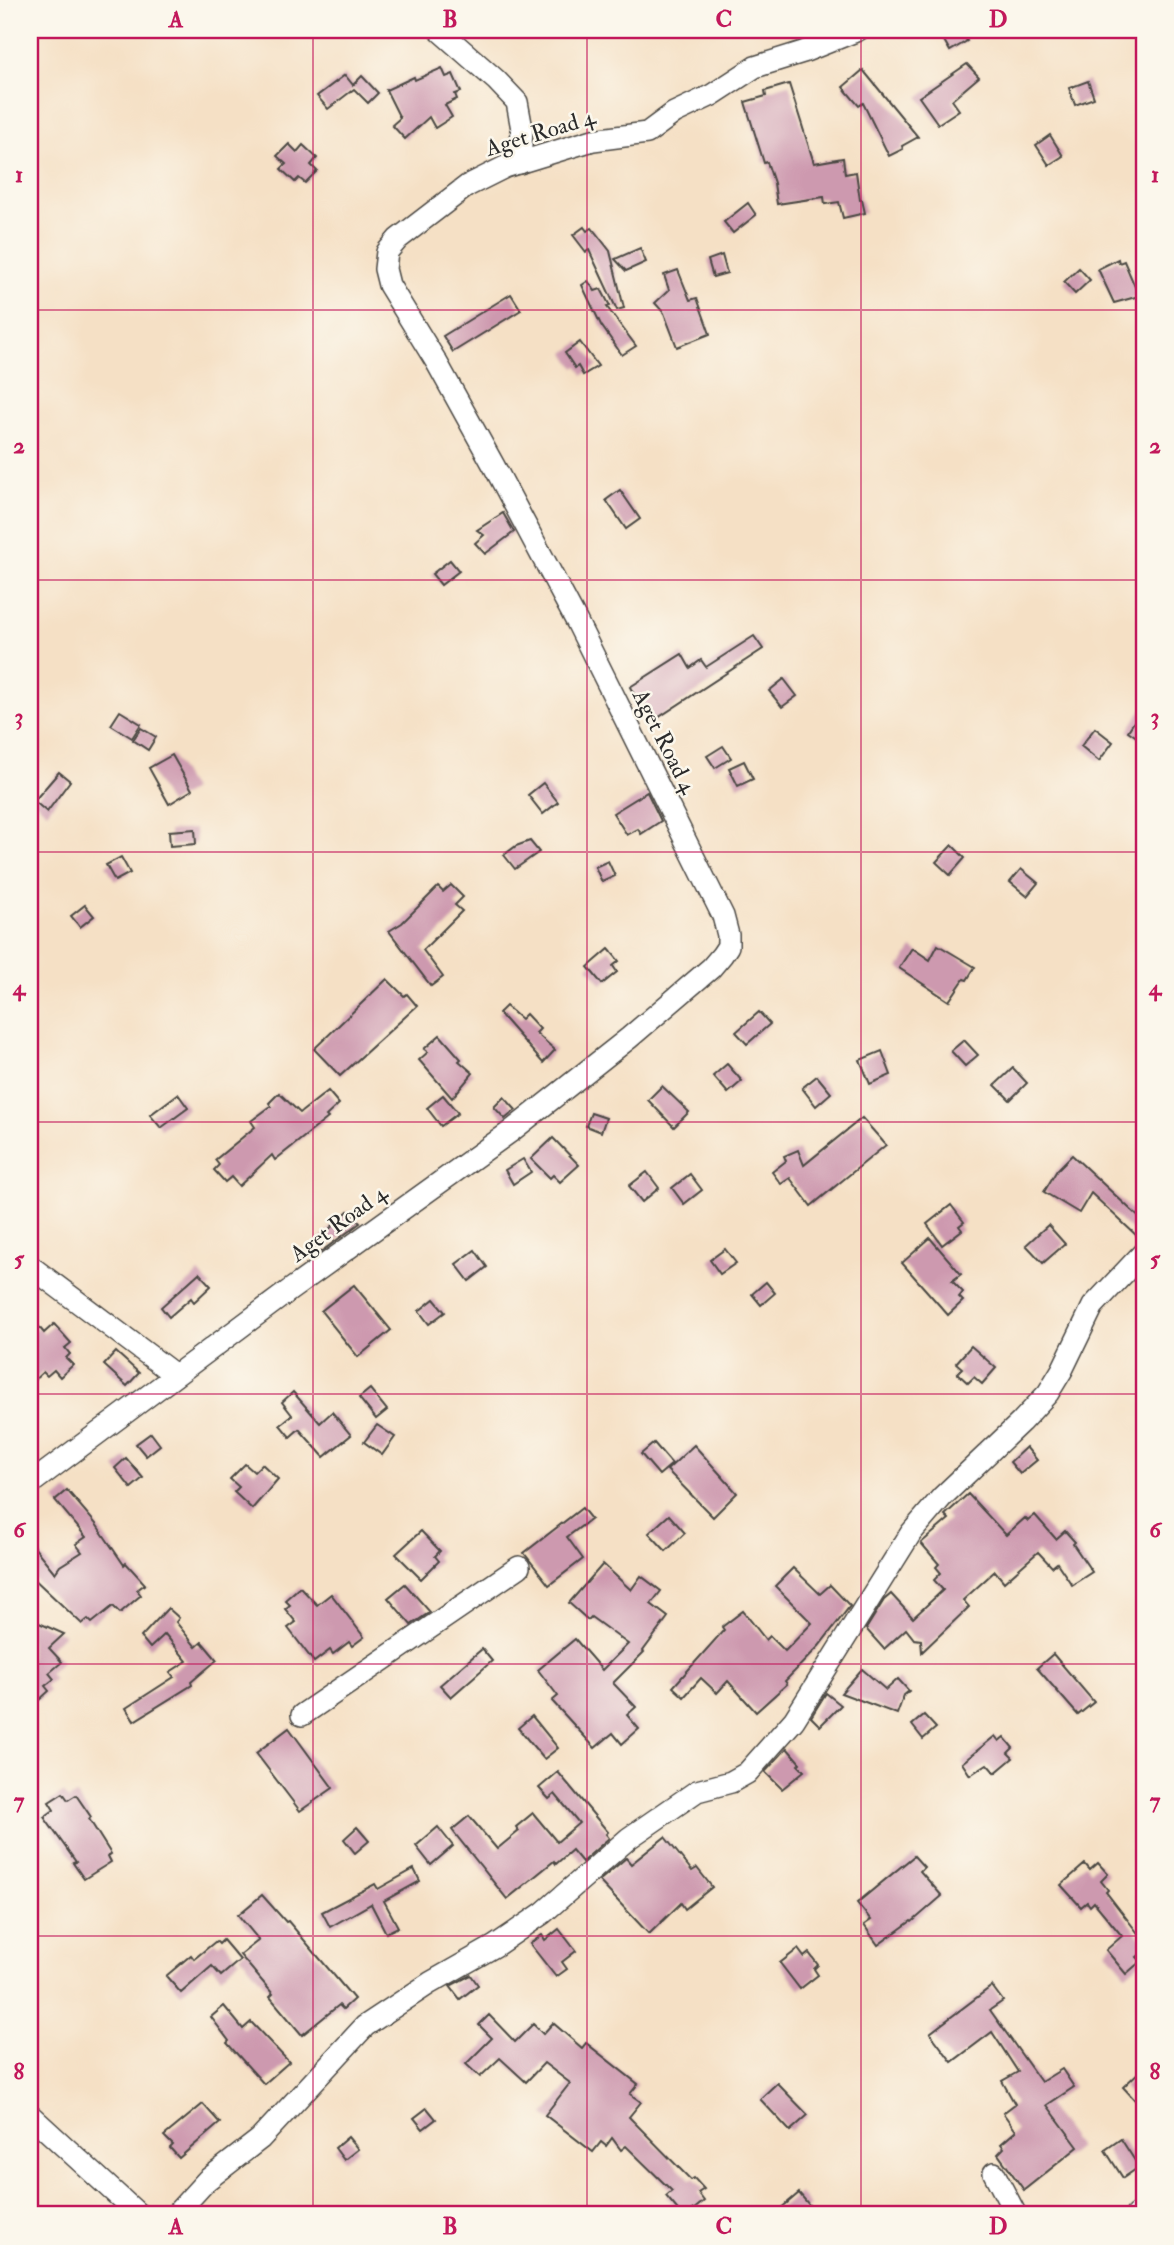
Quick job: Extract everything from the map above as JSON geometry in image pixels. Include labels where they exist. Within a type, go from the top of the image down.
[{"type":"street","points":[[439,30],[517,102],[522,129],[520,163]]},
{"type":"street","name":"Aget Road 4","points":[[30,1484],[532,1115],[711,968],[728,946],[723,916],[577,622],[437,363],[389,285],[385,269],[387,252],[398,239],[467,186],[505,167],[593,140],[648,133],[674,113],[712,94],[755,66],[803,52],[859,30]]},
{"type":"street","points":[[174,2215],[207,2180],[260,2139],[365,2026],[430,1983],[495,1946],[542,1913],[629,1838],[697,1791],[731,1782],[747,1773],[794,1720],[911,1533],[942,1497],[1048,1393],[1093,1306],[1144,1252]]},
{"type":"street","points":[[30,1266],[175,1375]]},
{"type":"street","points":[[302,1715],[519,1567]]},
{"type":"street","points":[[30,2115],[139,2215]]},
{"type":"street","points":[[994,2173],[1016,2215]]},
{"type":"street","points":[[1136,2215],[1144,2209]]},
{"type":"building","points":[[938,30],[960,30],[967,41],[950,51]]},
{"type":"building","points":[[967,64],[979,77],[952,100],[959,110],[938,124],[919,97]]},
{"type":"building","points":[[442,68],[446,77],[453,74],[461,92],[455,94],[457,99],[445,105],[452,117],[435,128],[429,117],[405,139],[392,125],[400,118],[386,90]]},
{"type":"building","points":[[863,70],[918,137],[889,156],[863,103],[859,106],[843,87]]},
{"type":"building","points":[[345,75],[353,85],[362,76],[378,93],[368,103],[354,89],[328,109],[317,96]]},
{"type":"building","points":[[1088,81],[1094,98],[1075,105],[1069,88]]},
{"type":"building","points":[[789,84],[814,163],[843,158],[845,174],[856,172],[865,213],[843,218],[839,202],[825,204],[824,197],[777,204],[774,183],[767,162],[764,163],[745,102],[766,96],[765,91]]},
{"type":"building","points":[[1050,135],[1063,156],[1049,165],[1036,145]]},
{"type":"building","points":[[289,144],[297,152],[303,145],[317,158],[311,165],[317,171],[305,183],[299,178],[295,182],[281,169],[286,164],[277,156]]},
{"type":"building","points":[[748,203],[756,215],[733,233],[724,222]]},
{"type":"building","points":[[584,227],[587,231],[592,228],[610,251],[624,308],[617,310],[589,250],[586,252],[573,235]]},
{"type":"building","points":[[640,248],[646,262],[626,271],[615,259]]},
{"type":"building","points":[[722,255],[727,273],[713,277],[708,260]]},
{"type":"building","points":[[1118,259],[1119,263],[1124,261],[1139,296],[1114,303],[1098,269]]},
{"type":"building","points":[[1079,268],[1090,280],[1075,294],[1064,282]]},
{"type":"building","points":[[678,270],[690,300],[697,298],[710,334],[677,347],[664,313],[655,303],[669,290],[664,275]]},
{"type":"building","points":[[588,281],[595,291],[601,289],[610,306],[607,307],[636,346],[622,355],[601,325],[582,285]]},
{"type":"building","points":[[511,294],[521,310],[453,352],[443,336]]},
{"type":"building","points":[[580,342],[598,366],[583,375],[565,353]]},
{"type":"building","points":[[620,490],[640,519],[626,529],[606,500]]},
{"type":"building","points":[[503,513],[514,532],[485,554],[475,543],[484,535],[477,530]]},
{"type":"building","points":[[450,560],[459,571],[441,585],[432,574]]},
{"type":"building","points":[[754,636],[763,649],[650,723],[630,687],[682,654],[690,668],[701,660],[706,667]]},
{"type":"building","points":[[784,679],[797,696],[782,707],[769,691]]},
{"type":"building","points":[[1144,706],[1144,742],[1128,731]]},
{"type":"building","points":[[120,711],[141,724],[132,738],[111,725]]},
{"type":"building","points":[[141,728],[156,737],[148,750],[133,740]]},
{"type":"building","points":[[1095,728],[1113,742],[1099,761],[1081,746]]},
{"type":"building","points":[[723,746],[731,758],[715,768],[707,756]]},
{"type":"building","points":[[172,755],[192,790],[169,804],[149,768]]},
{"type":"building","points":[[744,761],[753,779],[738,786],[729,768]]},
{"type":"building","points":[[59,772],[70,781],[47,812],[34,801]]},
{"type":"building","points":[[543,783],[558,802],[543,814],[528,795]]},
{"type":"building","points":[[647,792],[661,821],[641,834],[638,829],[627,835],[613,813]]},
{"type":"building","points":[[195,829],[196,844],[170,846],[169,831]]},
{"type":"building","points":[[530,841],[539,852],[515,869],[504,855],[516,846]]},
{"type":"building","points":[[952,845],[965,858],[950,875],[936,862]]},
{"type":"building","points":[[121,857],[130,873],[115,881],[106,865]]},
{"type":"building","points":[[608,861],[615,876],[602,882],[595,867]]},
{"type":"building","points":[[1021,869],[1038,883],[1027,896],[1010,882]]},
{"type":"building","points":[[451,885],[463,897],[455,905],[462,911],[423,950],[443,977],[431,986],[389,931],[402,923],[438,887],[443,892]]},
{"type":"building","points":[[85,905],[94,916],[80,927],[71,916]]},
{"type":"building","points":[[938,945],[975,967],[949,1001],[899,968],[912,948],[930,960]]},
{"type":"building","points":[[609,949],[619,961],[613,966],[617,972],[602,984],[588,967]]},
{"type":"building","points":[[387,979],[404,996],[407,994],[417,1006],[340,1076],[314,1049]]},
{"type":"building","points":[[506,1006],[521,1019],[526,1014],[540,1029],[536,1033],[555,1050],[543,1063],[499,1013]]},
{"type":"building","points":[[759,1012],[770,1024],[747,1044],[736,1032]]},
{"type":"building","points":[[440,1035],[461,1059],[459,1061],[473,1073],[452,1098],[419,1060],[428,1052],[424,1049]]},
{"type":"building","points":[[964,1040],[978,1055],[965,1066],[951,1051]]},
{"type":"building","points":[[882,1051],[891,1075],[870,1084],[860,1060]]},
{"type":"building","points":[[727,1064],[742,1081],[728,1093],[713,1076]]},
{"type":"building","points":[[1013,1068],[1027,1083],[1010,1100],[995,1085]]},
{"type":"building","points":[[817,1076],[831,1093],[816,1106],[802,1088]]},
{"type":"building","points":[[662,1086],[689,1112],[674,1127],[648,1100]]},
{"type":"building","points":[[328,1091],[339,1104],[326,1116],[328,1118],[275,1160],[272,1155],[239,1186],[231,1177],[225,1182],[214,1170],[219,1165],[215,1160],[255,1127],[251,1121],[271,1106],[269,1103],[279,1093],[300,1113]]},
{"type":"building","points":[[178,1094],[188,1108],[161,1128],[150,1115]]},
{"type":"building","points":[[443,1095],[458,1113],[441,1126],[427,1108]]},
{"type":"building","points":[[504,1097],[516,1110],[505,1119],[494,1107]]},
{"type":"building","points":[[591,1113],[606,1118],[601,1132],[586,1126]]},
{"type":"building","points":[[862,1118],[886,1145],[811,1206],[790,1178],[781,1184],[772,1172],[786,1161],[784,1156],[798,1150],[804,1165]]},
{"type":"building","points":[[553,1138],[579,1165],[560,1182],[553,1175],[550,1178],[531,1159]]},
{"type":"building","points":[[1072,1155],[1144,1222],[1144,1228],[1137,1236],[1091,1193],[1079,1213],[1044,1192],[1057,1170]]},
{"type":"building","points":[[523,1159],[531,1172],[513,1184],[505,1170]]},
{"type":"building","points":[[647,1172],[659,1188],[642,1202],[629,1186]]},
{"type":"building","points":[[690,1174],[702,1190],[684,1204],[672,1188]]},
{"type":"building","points":[[951,1205],[964,1222],[959,1226],[962,1230],[942,1245],[927,1224]]},
{"type":"building","points":[[348,1211],[360,1223],[315,1256],[312,1252],[321,1245],[318,1240]]},
{"type":"building","points":[[1048,1225],[1065,1244],[1043,1263],[1026,1245]]},
{"type":"building","points":[[930,1238],[961,1274],[952,1281],[963,1292],[959,1297],[963,1301],[948,1315],[902,1263]]},
{"type":"building","points":[[725,1249],[736,1263],[720,1274],[710,1260]]},
{"type":"building","points":[[475,1250],[487,1267],[469,1281],[456,1264]]},
{"type":"building","points":[[199,1273],[211,1286],[194,1302],[191,1298],[169,1317],[161,1307]]},
{"type":"building","points":[[766,1282],[775,1293],[761,1305],[752,1294]]},
{"type":"building","points":[[354,1285],[391,1330],[358,1357],[321,1311]]},
{"type":"building","points":[[434,1299],[445,1312],[429,1324],[419,1311]]},
{"type":"building","points":[[54,1324],[71,1343],[65,1348],[70,1354],[66,1358],[73,1365],[60,1377],[54,1370],[47,1376],[43,1372],[30,1384],[30,1335],[39,1327],[44,1333]]},
{"type":"building","points":[[971,1346],[996,1368],[982,1384],[974,1377],[968,1383],[957,1373],[962,1368],[956,1363]]},
{"type":"building","points":[[116,1352],[139,1373],[127,1386],[104,1365]]},
{"type":"building","points":[[370,1389],[387,1410],[376,1419],[359,1398]]},
{"type":"building","points":[[293,1392],[320,1423],[332,1412],[351,1435],[324,1457],[299,1429],[290,1437],[280,1425],[292,1415],[282,1402]]},
{"type":"building","points":[[377,1425],[395,1437],[382,1455],[364,1442]]},
{"type":"building","points":[[151,1433],[160,1445],[146,1456],[136,1444]]},
{"type":"building","points":[[654,1443],[672,1464],[659,1475],[641,1454]]},
{"type":"building","points":[[694,1445],[737,1493],[713,1517],[667,1470]]},
{"type":"building","points":[[1026,1447],[1037,1460],[1020,1474],[1010,1462]]},
{"type":"building","points":[[126,1458],[143,1478],[131,1488],[115,1468]]},
{"type":"building","points":[[245,1464],[254,1472],[262,1464],[278,1479],[252,1509],[234,1492],[239,1487],[230,1479]]},
{"type":"building","points":[[67,1490],[96,1524],[124,1565],[126,1563],[145,1584],[137,1590],[141,1595],[120,1613],[113,1606],[92,1623],[88,1619],[82,1624],[30,1575],[30,1542],[55,1573],[60,1566],[82,1552],[76,1544],[86,1537],[55,1500]]},
{"type":"building","points":[[968,1494],[1006,1535],[1025,1518],[1028,1521],[1035,1515],[1056,1539],[1065,1531],[1075,1542],[1073,1544],[1092,1572],[1072,1585],[1057,1563],[1052,1567],[1038,1552],[1004,1582],[995,1571],[963,1600],[969,1607],[922,1652],[921,1640],[914,1639],[906,1629],[884,1649],[866,1629],[884,1600],[891,1594],[913,1618],[943,1590],[934,1580],[941,1573],[936,1567],[939,1564],[921,1543],[949,1519],[945,1515]]},
{"type":"building","points":[[582,1508],[591,1519],[567,1537],[583,1559],[549,1585],[524,1553]]},
{"type":"building","points":[[669,1515],[685,1533],[666,1551],[649,1533]]},
{"type":"building","points":[[421,1531],[440,1551],[435,1556],[439,1561],[421,1579],[396,1554]]},
{"type":"building","points":[[603,1564],[631,1590],[641,1576],[661,1591],[651,1604],[668,1617],[644,1652],[613,1683],[636,1707],[627,1715],[639,1729],[622,1744],[613,1733],[595,1748],[552,1701],[558,1696],[538,1670],[575,1639],[602,1670],[628,1644],[591,1617],[588,1620],[569,1603]]},
{"type":"building","points":[[793,1568],[820,1594],[830,1585],[850,1606],[819,1646],[785,1681],[787,1684],[756,1712],[728,1681],[717,1693],[701,1678],[684,1697],[673,1687],[724,1630],[722,1627],[743,1611],[766,1640],[770,1636],[785,1651],[812,1623],[775,1586]]},
{"type":"building","points":[[405,1584],[430,1612],[411,1625],[388,1598]]},
{"type":"building","points":[[300,1587],[317,1605],[331,1594],[364,1637],[352,1646],[349,1642],[333,1654],[330,1650],[314,1662],[288,1628],[296,1622],[285,1609],[290,1605],[285,1600]]},
{"type":"building","points":[[168,1608],[179,1618],[176,1622],[196,1647],[202,1642],[217,1660],[191,1682],[192,1685],[134,1721],[126,1708],[174,1677],[170,1672],[187,1661],[165,1634],[150,1648],[141,1637]]},
{"type":"building","points":[[30,1619],[64,1634],[49,1648],[62,1662],[49,1673],[54,1679],[45,1686],[49,1691],[38,1701],[34,1696],[30,1699]]},
{"type":"building","points":[[482,1649],[492,1661],[451,1697],[440,1685]]},
{"type":"building","points":[[1053,1654],[1094,1702],[1078,1715],[1037,1668]]},
{"type":"building","points":[[862,1669],[886,1690],[898,1679],[909,1691],[904,1695],[897,1714],[841,1693]]},
{"type":"building","points":[[826,1693],[841,1705],[820,1726],[811,1717]]},
{"type":"building","points":[[924,1715],[936,1728],[923,1739],[912,1725]]},
{"type":"building","points":[[532,1716],[558,1748],[544,1759],[518,1728]]},
{"type":"building","points":[[289,1728],[333,1788],[300,1811],[256,1753]]},
{"type":"building","points":[[995,1736],[999,1741],[1004,1737],[1013,1748],[1008,1753],[1013,1758],[995,1773],[987,1764],[970,1775],[962,1763]]},
{"type":"building","points":[[787,1748],[804,1771],[782,1789],[765,1772]]},
{"type":"building","points":[[558,1772],[608,1832],[606,1834],[609,1838],[582,1862],[572,1850],[507,1899],[452,1830],[469,1816],[497,1849],[519,1831],[516,1827],[533,1813],[557,1842],[579,1823],[555,1794],[549,1799],[539,1788]]},
{"type":"building","points":[[63,1793],[68,1800],[76,1795],[111,1854],[108,1856],[111,1862],[84,1879],[73,1863],[76,1862],[44,1817],[54,1810],[49,1802]]},
{"type":"building","points":[[357,1827],[369,1841],[355,1853],[344,1839]]},
{"type":"building","points":[[438,1827],[453,1846],[431,1865],[416,1846]]},
{"type":"building","points":[[665,1837],[692,1871],[697,1868],[712,1887],[685,1909],[681,1903],[649,1934],[599,1881],[626,1858],[631,1864]]},
{"type":"building","points":[[914,1856],[924,1867],[920,1871],[942,1896],[912,1922],[878,1945],[864,1925],[871,1920],[857,1903]]},
{"type":"building","points":[[1098,1863],[1108,1874],[1101,1881],[1108,1890],[1106,1892],[1144,1941],[1144,1951],[1137,1957],[1141,1961],[1126,1974],[1106,1950],[1122,1936],[1094,1902],[1090,1906],[1087,1902],[1081,1907],[1061,1885],[1085,1864],[1090,1870]]},
{"type":"building","points":[[414,1869],[420,1881],[384,1901],[398,1927],[386,1933],[371,1904],[330,1927],[322,1912],[375,1884],[378,1889]]},
{"type":"building","points":[[262,1895],[286,1922],[288,1921],[354,1999],[343,2009],[339,2005],[302,2035],[270,1997],[273,1994],[240,1955],[259,1940],[238,1915]]},
{"type":"building","points":[[559,1929],[576,1951],[562,1962],[567,1969],[556,1977],[530,1944],[542,1935],[545,1940]]},
{"type":"building","points":[[223,1940],[240,1960],[221,1976],[212,1966],[181,1993],[166,1976],[191,1955],[194,1959],[216,1941],[219,1944]]},
{"type":"building","points":[[798,1949],[804,1957],[809,1953],[818,1965],[814,1969],[818,1975],[800,1989],[780,1963]]},
{"type":"building","points":[[471,1975],[478,1985],[460,1999],[450,1986]]},
{"type":"building","points":[[992,1986],[1003,2001],[990,2010],[1041,2082],[1062,2069],[1074,2087],[1047,2105],[1078,2147],[1024,2190],[998,2154],[1004,2148],[1001,2144],[1016,2131],[1003,2113],[1015,2104],[1002,2081],[1018,2072],[992,2032],[952,2062],[930,2033]]},
{"type":"building","points":[[224,2006],[243,2029],[251,2022],[289,2062],[264,2084],[227,2043],[229,2041],[211,2017]]},
{"type":"building","points":[[489,2015],[515,2042],[533,2024],[543,2034],[553,2023],[582,2048],[586,2043],[638,2084],[630,2094],[641,2102],[629,2117],[691,2180],[694,2178],[704,2189],[698,2193],[704,2201],[687,2215],[682,2215],[666,2196],[672,2191],[626,2146],[621,2150],[612,2138],[606,2146],[601,2142],[593,2152],[545,2115],[570,2083],[544,2063],[526,2082],[500,2058],[480,2077],[466,2064],[492,2038],[479,2025]]},
{"type":"building","points":[[1144,2067],[1144,2110],[1123,2087]]},
{"type":"building","points":[[777,2083],[808,2115],[790,2131],[760,2099]]},
{"type":"building","points":[[203,2104],[220,2123],[179,2158],[170,2148],[173,2145],[164,2136]]},
{"type":"building","points":[[427,2108],[436,2119],[423,2129],[414,2118]]},
{"type":"building","points":[[348,2137],[358,2149],[344,2160],[335,2148]]},
{"type":"building","points":[[1121,2139],[1139,2167],[1123,2178],[1105,2150]]},
{"type":"building","points":[[799,2193],[810,2206],[799,2215],[773,2215]]}]
